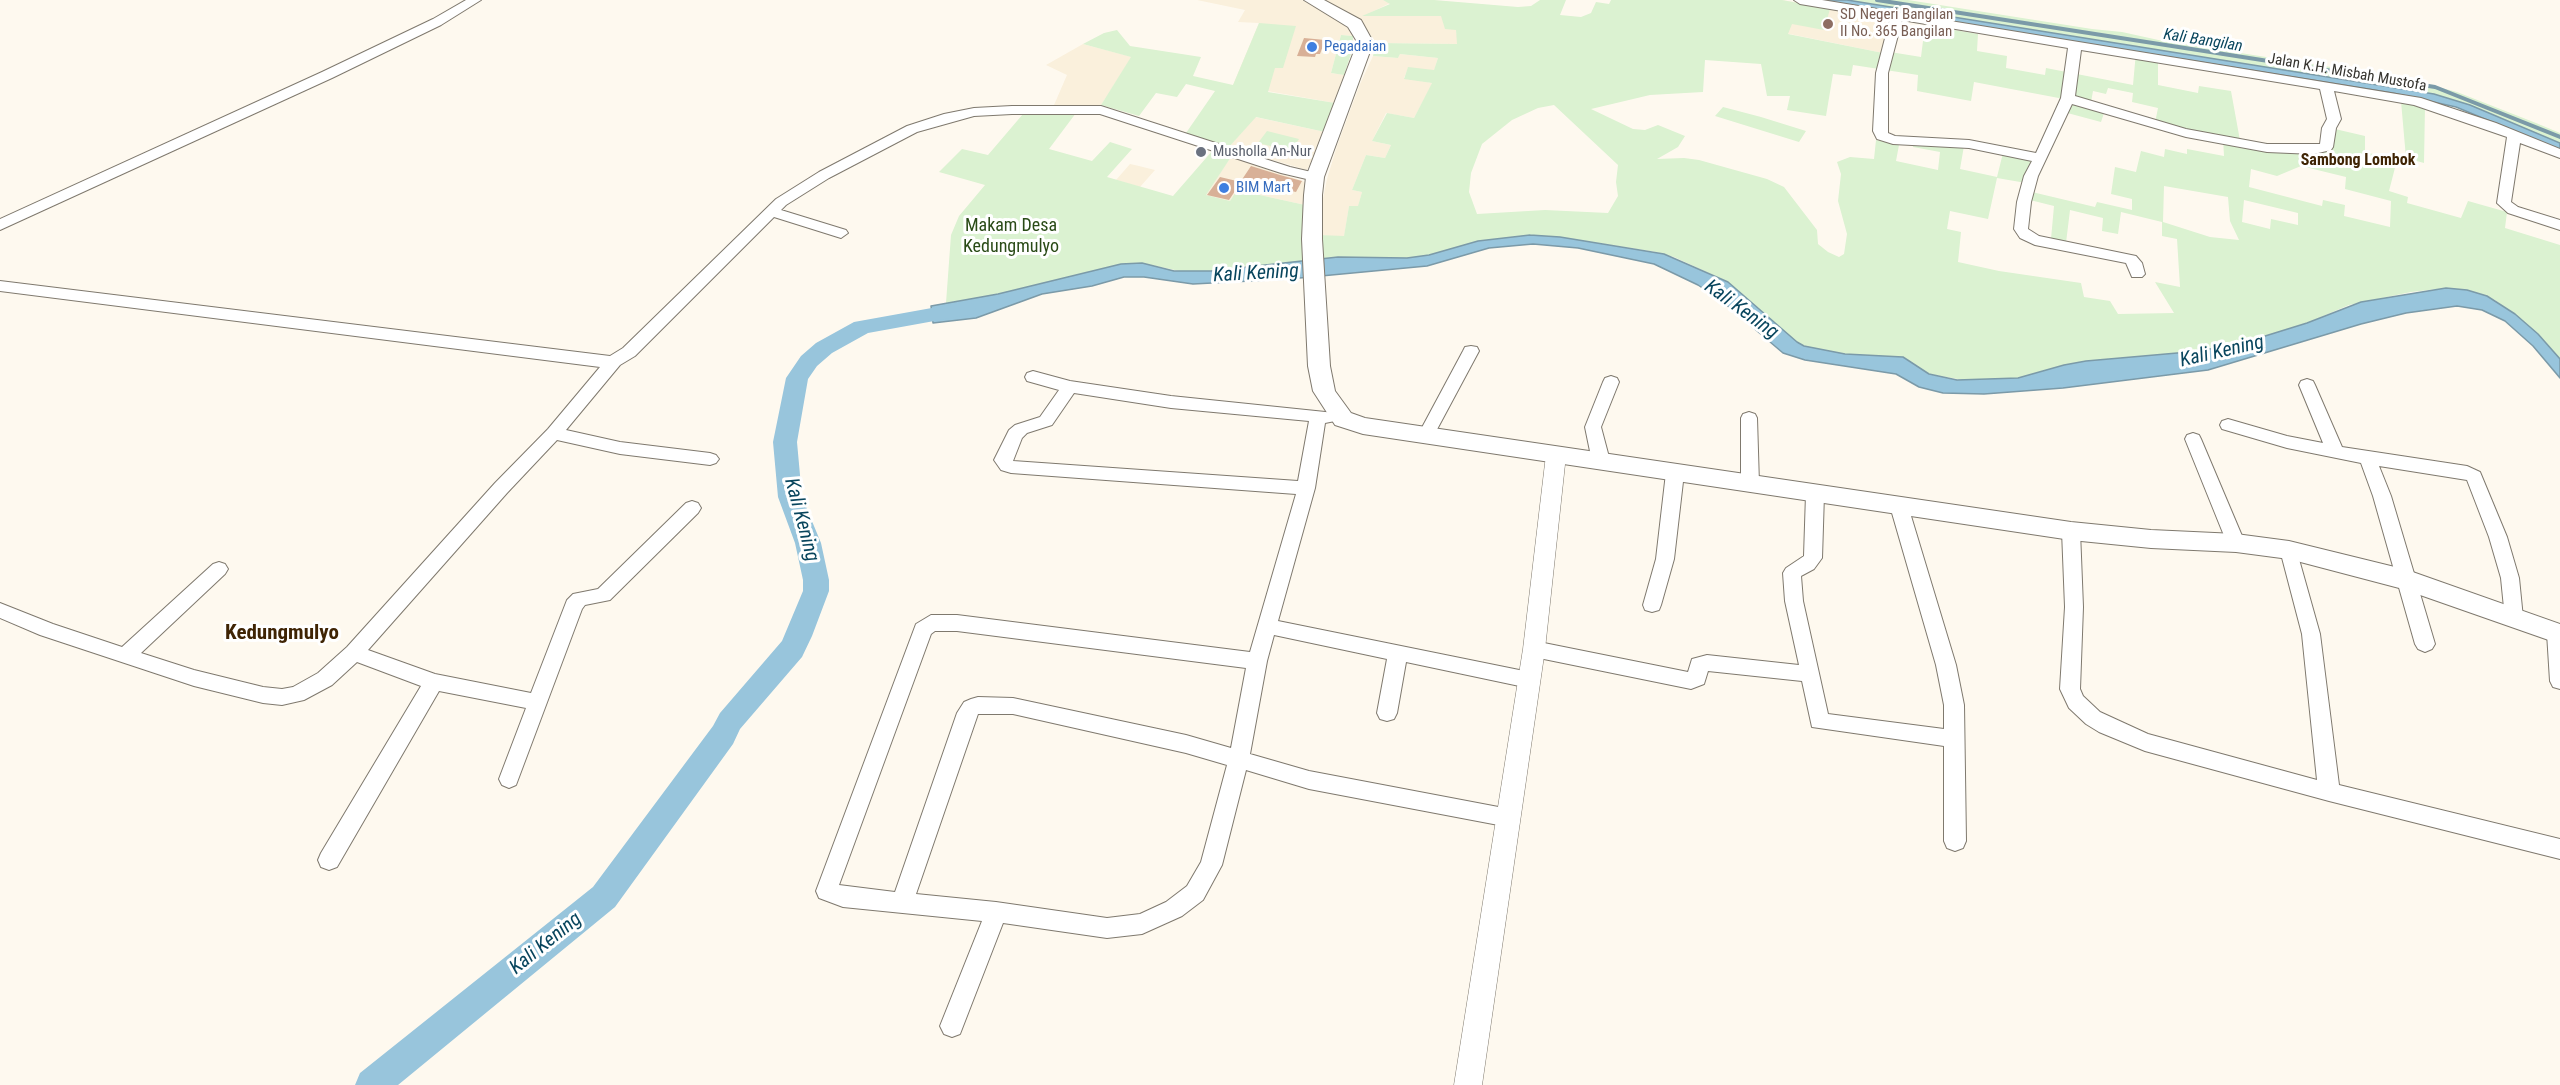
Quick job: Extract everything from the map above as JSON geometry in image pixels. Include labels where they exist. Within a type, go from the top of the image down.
[{"type":"main road","points":[[1312,0],[1355,24],[1364,40],[1315,177],[1312,253],[1319,366],[1324,391],[1343,419],[1363,426],[2071,531],[2151,539],[2236,543],[2289,550],[2346,562],[2407,580],[2558,633]]},
{"type":"street","points":[[0,225],[327,75],[437,22],[475,0]]},
{"type":"street","name":"Jalan K.H. Misbah Mustofa","points":[[1800,0],[2430,104],[2560,154]]},
{"type":"street","points":[[1897,17],[1882,73],[1882,136],[1893,140],[1969,144],[2039,158]]},
{"type":"street","points":[[2075,45],[2068,98],[2059,122],[2039,158],[2027,190],[2022,232],[2035,240],[2131,259],[2135,263],[2137,274]]},
{"type":"street","points":[[2068,98],[2135,120],[2187,133],[2257,146],[2314,150],[2326,147],[2329,128],[2334,119],[2326,86]]},
{"type":"street","points":[[0,610],[47,630],[194,678],[263,695],[282,697],[297,694],[317,684],[354,653],[501,488],[554,433],[614,361],[629,352],[771,212],[789,197],[824,175],[912,129],[949,117],[993,111],[1108,112],[1286,170],[1315,177]]},
{"type":"street","points":[[2514,135],[2512,161],[2504,203],[2513,210],[2560,225]]},
{"type":"street","points":[[771,212],[841,233]]},
{"type":"street","points":[[0,286],[596,361],[614,361]]},
{"type":"street","points":[[1425,435],[1471,351]]},
{"type":"street","points":[[1034,377],[1070,387],[1171,402],[1343,419]]},
{"type":"street","points":[[1601,461],[1593,427],[1611,381]]},
{"type":"street","points":[[2307,384],[2336,452]]},
{"type":"street","points":[[1070,387],[1046,421],[1020,429],[1015,434],[1003,459],[1007,466],[1111,476],[1306,488]]},
{"type":"street","points":[[1257,661],[957,623],[938,621],[927,625],[923,629],[827,891],[843,897],[996,912],[1107,928],[1142,924],[1174,909],[1195,893],[1211,865],[1239,758],[1257,661],[1306,488],[1318,416]]},
{"type":"street","points":[[1749,418],[1750,484]]},
{"type":"street","points":[[2228,425],[2287,442],[2368,458],[2467,472],[2474,476],[2507,568],[2514,618]]},
{"type":"street","points":[[554,433],[620,448],[710,459]]},
{"type":"street","points":[[2193,440],[2236,543]]},
{"type":"street","points":[[1468,1085],[1530,680],[1556,454]]},
{"type":"street","points":[[2368,458],[2382,496],[2425,644]]},
{"type":"street","points":[[1652,605],[1665,559],[1675,472]]},
{"type":"street","points":[[1815,494],[1813,558],[1808,564],[1792,573],[1794,601],[1819,721],[1956,739]]},
{"type":"street","points":[[1899,506],[1946,665],[1954,705],[1955,840]]},
{"type":"street","points":[[509,779],[536,702],[577,601],[603,595],[692,508]]},
{"type":"street","points":[[2071,531],[2074,607],[2070,689],[2072,696],[2084,710],[2106,726],[2145,742],[2330,792],[2560,849]]},
{"type":"street","points":[[2289,550],[2311,634],[2330,792]]},
{"type":"street","points":[[126,656],[219,569]]},
{"type":"street","points":[[1267,626],[1530,680]]},
{"type":"street","points":[[2558,633],[2560,681]]},
{"type":"street","points":[[1534,649],[1691,681],[1697,678],[1699,665],[1704,663],[1811,674]]},
{"type":"street","points":[[354,653],[434,682],[536,702]]},
{"type":"street","points":[[1386,713],[1398,653]]},
{"type":"street","points":[[329,860],[434,682]]},
{"type":"street","points":[[902,904],[971,708],[992,704],[1013,706],[1239,758],[1308,780],[1509,818]]},
{"type":"street","points":[[952,1026],[996,912]]},
{"type":"shaded area","points":[[1197,0],[1302,0],[1344,23],[1353,36],[1341,35],[1331,73],[1344,75],[1335,103],[1233,85],[1259,23],[1238,22],[1245,10]]},
{"type":"shaded area","points":[[1325,0],[1383,0],[1390,3],[1364,16],[1441,16],[1456,30],[1458,44],[1376,43],[1364,25]]},
{"type":"shaded area","name":"SD Negeri Bangilan II No. 365 Bangilan","points":[[1782,0],[1891,19],[1883,53],[1765,29]]},
{"type":"shaded area","points":[[1083,44],[1132,57],[1101,105],[1054,105],[1067,75],[1046,65]]},
{"type":"shaded area","points":[[1400,54],[1438,58],[1434,71],[1408,68],[1404,78],[1432,83],[1431,86],[1414,118],[1386,113],[1372,141],[1391,145],[1385,158],[1366,155],[1352,190],[1362,192],[1358,207],[1349,206],[1344,237],[1319,235],[1320,213],[1327,179],[1360,84],[1373,56],[1398,58]]},
{"type":"shaded area","points":[[1255,117],[1325,132],[1307,170],[1229,147]]},
{"type":"shaded area","points":[[1231,157],[1303,181],[1306,184],[1305,205],[1237,190],[1230,201],[1205,195]]},
{"type":"shaded area","points":[[1130,164],[1155,170],[1140,187],[1116,180]]},
{"type":"green space","points":[[1383,0],[1434,0],[1518,7],[1531,6],[1540,0],[1566,0],[1560,15],[1581,17],[1591,13],[1596,2],[1609,4],[1611,0],[1782,0],[1830,9],[1824,30],[1792,24],[1788,34],[1883,53],[1884,51],[1921,57],[1925,25],[1978,34],[1977,51],[2007,56],[2006,68],[2045,75],[2046,68],[2133,85],[2136,52],[2158,56],[2158,85],[2198,93],[2199,86],[2231,91],[2241,146],[2288,152],[2320,153],[2331,149],[2335,129],[2365,136],[2365,152],[2397,160],[2389,191],[2408,197],[2407,203],[2461,218],[2468,201],[2507,212],[2505,228],[2560,245],[2560,359],[2528,325],[2495,300],[2478,293],[2446,288],[2411,292],[2349,305],[2307,323],[2249,341],[2200,351],[2160,357],[2107,359],[2018,378],[1969,381],[1929,374],[1903,357],[1845,354],[1804,346],[1728,282],[1674,257],[1656,252],[1560,237],[1530,235],[1478,241],[1429,255],[1407,258],[1322,259],[1319,235],[1344,236],[1349,206],[1358,206],[1362,192],[1352,190],[1366,155],[1385,158],[1391,145],[1372,141],[1387,113],[1414,118],[1432,83],[1404,79],[1408,67],[1434,70],[1438,58],[1400,54],[1398,58],[1373,56],[1376,43],[1457,44],[1456,30],[1445,29],[1441,16],[1362,16],[1390,4]],"holes":[[[1705,60],[1761,64],[1767,96],[1790,96],[1787,110],[1826,116],[1833,74],[1851,76],[1853,65],[1918,75],[1917,91],[1971,101],[1974,82],[2064,99],[2060,111],[2101,122],[2104,113],[2090,108],[2093,91],[2106,94],[2108,88],[2133,93],[2132,102],[2158,108],[2155,123],[2223,138],[2224,156],[2187,149],[2187,154],[2165,149],[2164,157],[2141,151],[2136,172],[2115,167],[2111,194],[2132,199],[2132,210],[2097,202],[2095,207],[2032,192],[2030,200],[2054,206],[2051,239],[2066,243],[2070,210],[2103,218],[2102,231],[2118,234],[2121,212],[2162,222],[2162,236],[2177,239],[2180,287],[2155,282],[2174,313],[2118,314],[2110,301],[2084,297],[2081,283],[1999,271],[1958,262],[1961,232],[1947,229],[1950,211],[1988,219],[1997,178],[2026,183],[2034,159],[2003,153],[1997,177],[1960,169],[1965,140],[1914,138],[1913,147],[1940,152],[1938,170],[1896,161],[1899,145],[1876,140],[1874,159],[1850,157],[1837,162],[1841,174],[1838,201],[1847,234],[1844,254],[1839,257],[1818,244],[1817,230],[1784,187],[1767,179],[1699,160],[1657,159],[1678,147],[1685,136],[1658,125],[1645,130],[1633,129],[1591,109],[1650,95],[1703,92]],[[1554,105],[1618,165],[1616,182],[1618,196],[1608,213],[1545,210],[1477,214],[1469,192],[1471,173],[1482,144],[1512,120],[1538,108]],[[2301,166],[2346,177],[2345,189],[2391,201],[2390,227],[2344,216],[2345,205],[2323,200],[2322,206],[2249,187],[2251,169],[2277,176]],[[2164,186],[2228,197],[2230,221],[2239,240],[2210,237],[2163,222]],[[2244,200],[2298,213],[2298,225],[2271,219],[2270,229],[2242,222]]]},
{"type":"green space","points":[[1847,0],[1908,0],[2408,79],[2457,92],[2560,133],[2560,143],[2470,105],[2434,94]]},
{"type":"green space","points":[[1259,23],[1296,26],[1283,68],[1275,68],[1268,92],[1335,103],[1325,132],[1256,117],[1229,147],[1186,133],[1215,91],[1186,84],[1177,97],[1156,93],[1139,116],[1101,105],[1131,57],[1083,44],[1104,33],[1117,30],[1130,46],[1201,57],[1193,76],[1233,85]]},
{"type":"green space","points":[[1341,35],[1353,36],[1353,48],[1344,75],[1331,73]]},
{"type":"green space","points":[[2401,101],[2425,106],[2424,163],[2406,158]]},
{"type":"green space","points":[[1723,107],[1806,131],[1799,142],[1715,116]]},
{"type":"green space","name":"Makam Desa Kedungmulyo","points":[[1076,113],[1049,149],[1092,161],[1110,142],[1132,149],[1107,177],[1173,196],[1213,150],[1231,157],[1206,195],[1230,201],[1237,190],[1305,205],[1305,261],[1184,272],[1142,263],[1131,263],[998,294],[946,303],[951,235],[959,216],[985,185],[939,172],[962,149],[988,155],[1023,114]]},
{"type":"green space","points":[[1267,131],[1299,139],[1291,151],[1258,143]]},
{"type":"water","points":[[1815,0],[1847,0],[2434,94],[2470,105],[2560,143],[2560,150],[2456,107],[2393,93]]},
{"type":"water","points":[[1530,235],[1560,237],[1664,254],[1728,282],[1804,346],[1845,354],[1903,357],[1929,374],[1957,380],[2018,378],[2086,361],[2200,351],[2249,341],[2307,323],[2361,302],[2446,288],[2467,290],[2487,296],[2515,314],[2538,334],[2560,359],[2560,378],[2533,346],[2505,321],[2482,310],[2457,306],[2406,313],[2361,324],[2208,370],[2063,388],[1984,394],[1943,393],[1919,387],[1896,374],[1805,360],[1783,353],[1723,302],[1698,285],[1654,264],[1578,248],[1533,244],[1489,248],[1427,266],[1289,279],[1193,284],[1144,277],[1124,277],[1092,286],[1042,294],[976,318],[933,323],[931,306],[998,294],[1121,264],[1142,263],[1174,271],[1211,271],[1338,257],[1407,258],[1429,255],[1478,241]]},
{"type":"building","name":"Pegadaian","points":[[1304,38],[1325,40],[1320,54],[1316,54],[1315,57],[1297,56]]},
{"type":"building","points":[[1251,166],[1302,181],[1296,192],[1241,181]]},
{"type":"building","name":"BIM Mart","points":[[1220,177],[1241,182],[1229,200],[1207,195]]},
{"type":"waterway","name":"Kali Bangilan","points":[[1877,0],[2435,87],[2560,137]]},
{"type":"waterway","name":"Kali Kening","points":[[372,1085],[604,897],[723,735],[730,721],[792,649],[816,591],[816,580],[808,543],[790,497],[785,442],[797,378],[809,361],[824,348],[862,327],[965,309]]},
{"type":"place","name":"SD Negeri Bangilan II No. 365 Bangilan","points":[[1828,24]]},
{"type":"place","name":"Pegadaian","points":[[1312,47]]},
{"type":"place","name":"Musholla An-Nur","points":[[1201,152]]},
{"type":"place","name":"BIM Mart","points":[[1224,188]]},
{"type":"district","name":"Sambong Lombok","points":[[2358,161]]},
{"type":"district","name":"Kedungmulyo","points":[[282,634]]}]
